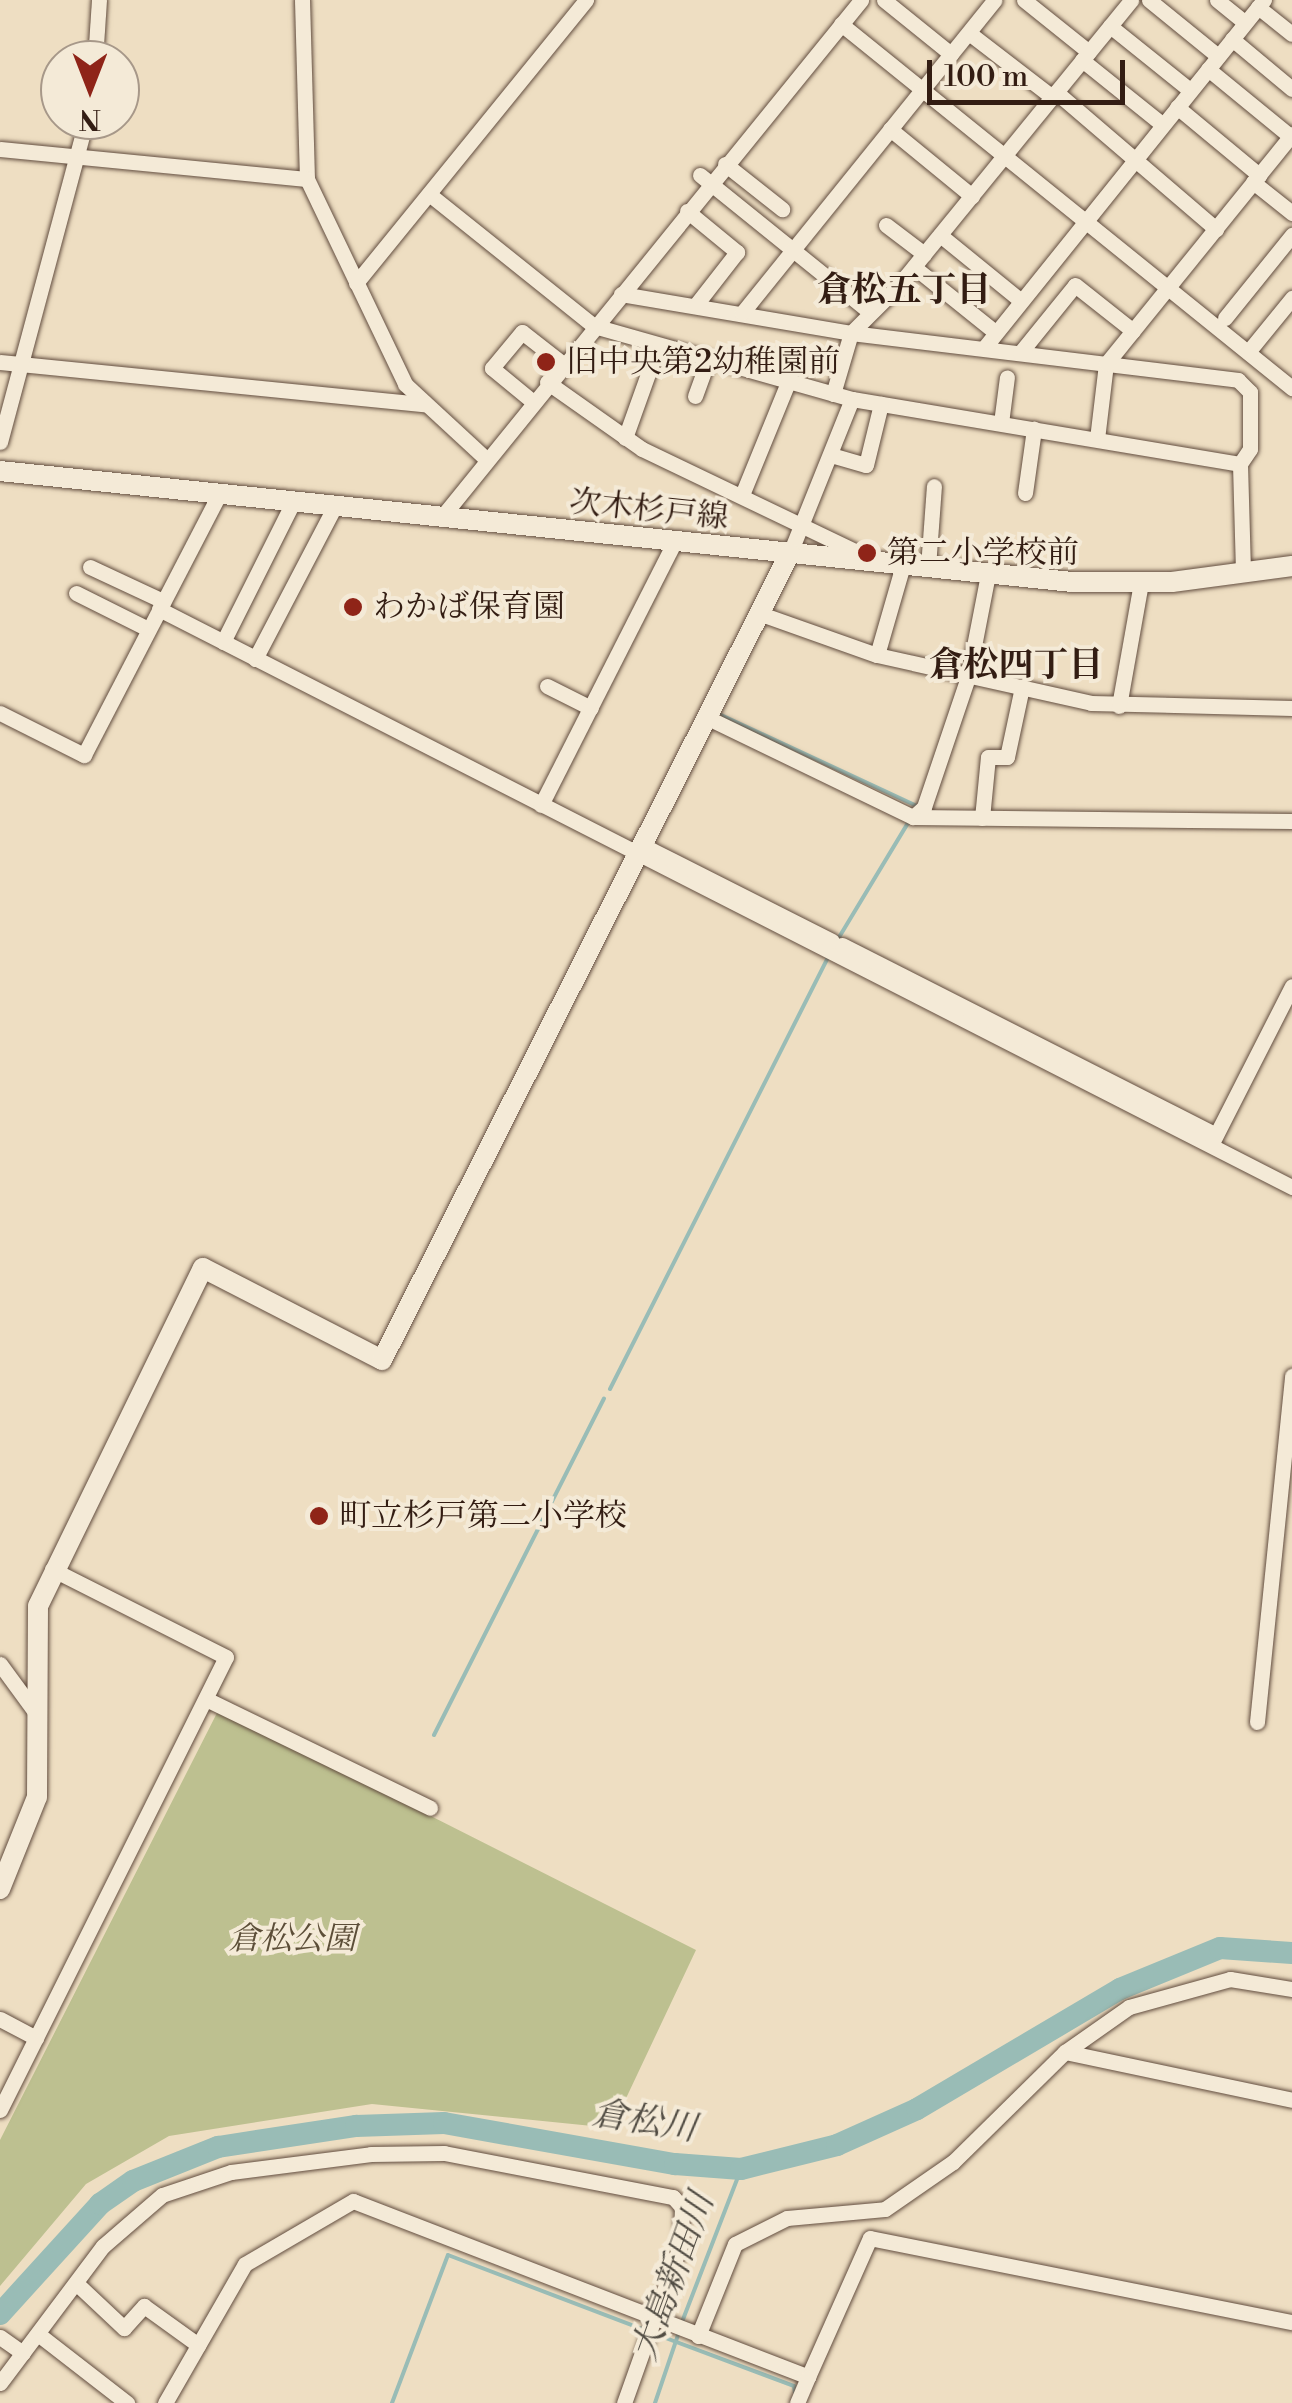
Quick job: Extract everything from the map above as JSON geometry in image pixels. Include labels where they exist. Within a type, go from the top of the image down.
[{"type":"street","points":[[96,40],[99,0]]},
{"type":"street","points":[[302,0],[307,179],[405,384],[486,459]]},
{"type":"street","points":[[356,283],[586,0]]},
{"type":"street","points":[[441,518],[688,211],[704,180],[725,164],[861,0]]},
{"type":"street","points":[[884,0],[951,54]]},
{"type":"street","points":[[742,313],[995,0]]},
{"type":"street","points":[[1024,0],[1162,124]]},
{"type":"street","points":[[833,394],[851,333],[919,260],[1126,6],[1107,0]]},
{"type":"street","points":[[1097,440],[1106,364],[1256,178],[1289,143],[1148,0]]},
{"type":"street","points":[[1216,0],[1245,23]]},
{"type":"street","points":[[984,348],[1261,3],[1292,34]]},
{"type":"street","points":[[841,24],[1292,388]]},
{"type":"street","points":[[1110,26],[1190,90]]},
{"type":"street","points":[[969,32],[1054,95],[1216,229]]},
{"type":"street","points":[[1232,39],[1292,88]]},
{"type":"street","points":[[1176,107],[1292,213]]},
{"type":"street","points":[[890,129],[972,196]]},
{"type":"street","points":[[0,442],[83,140]]},
{"type":"street","points":[[0,148],[307,179]]},
{"type":"street","points":[[725,164],[782,209]]},
{"type":"street","points":[[704,180],[870,312]]},
{"type":"street","points":[[429,194],[594,326],[852,400],[1240,464]]},
{"type":"street","points":[[688,211],[737,252],[694,306]]},
{"type":"street","points":[[886,224],[995,332]]},
{"type":"street","points":[[940,235],[1020,300]]},
{"type":"street","points":[[1226,318],[1292,235]]},
{"type":"street","points":[[1020,352],[1075,285],[1133,331]]},
{"type":"street","points":[[621,294],[851,333],[1247,384],[1250,449],[1240,464],[1243,572]]},
{"type":"street","points":[[1248,352],[1292,298]]},
{"type":"street","points":[[532,401],[492,368],[522,332],[563,364]]},
{"type":"street","points":[[625,438],[658,346]]},
{"type":"street","points":[[695,396],[708,360]]},
{"type":"street","points":[[0,362],[424,404]]},
{"type":"street","points":[[1001,423],[1007,377]]},
{"type":"street","points":[[547,382],[625,438],[804,522],[880,563]]},
{"type":"street","points":[[742,494],[788,382]]},
{"type":"street","points":[[592,414],[598,394]]},
{"type":"street","points":[[0,1889],[35,1809],[42,1761],[35,1632],[52,1569],[203,1268],[382,1360],[761,614],[804,522],[852,400]]},
{"type":"street","points":[[831,455],[866,465],[881,404]]},
{"type":"street","points":[[1025,493],[1034,429]]},
{"type":"street","name":"次木杉戸線","points":[[0,471],[988,574],[1141,582],[1292,566]]},
{"type":"street","points":[[928,568],[934,486]]},
{"type":"street","points":[[0,712],[84,755],[219,496]]},
{"type":"street","points":[[223,642],[292,504]]},
{"type":"street","points":[[255,659],[334,508]]},
{"type":"street","points":[[541,805],[674,542]]},
{"type":"street","points":[[877,654],[903,565]]},
{"type":"street","points":[[90,566],[255,659],[541,805],[837,943],[1213,1140],[1292,1187]]},
{"type":"street","points":[[913,817],[924,807],[968,676],[988,574]]},
{"type":"street","points":[[1119,706],[1141,582]]},
{"type":"street","points":[[76,593],[148,630]]},
{"type":"street","points":[[761,614],[877,654],[1119,706],[1292,708]]},
{"type":"street","points":[[547,686],[591,708]]},
{"type":"street","points":[[982,818],[988,756],[1007,757],[1022,688]]},
{"type":"street","points":[[708,718],[913,817],[1292,821]]},
{"type":"street","points":[[639,849],[1213,1140]]},
{"type":"street","points":[[1213,1140],[1292,986]]},
{"type":"street","points":[[1256,1722],[1292,1376]]},
{"type":"street","points":[[0,2110],[226,1657],[52,1569]]},
{"type":"street","points":[[0,1664],[38,1716]]},
{"type":"street","points":[[206,1699],[430,1808]]},
{"type":"street","points":[[698,2336],[735,2244],[764,2224],[885,2209],[953,2162],[1065,2052],[1129,2008],[1168,1992],[1230,1979],[1292,1989]]},
{"type":"street","points":[[0,2019],[36,2038]]},
{"type":"street","points":[[1065,2052],[1292,2100]]},
{"type":"street","points":[[0,2383],[133,2216],[191,2182],[372,2154],[444,2153],[673,2196],[682,2207],[681,2243],[624,2403]]},
{"type":"street","points":[[165,2403],[245,2264],[352,2202],[808,2377]]},
{"type":"street","points":[[797,2403],[885,2209]]},
{"type":"street","points":[[870,2238],[1292,2322]]},
{"type":"street","points":[[76,2283],[124,2328],[144,2306],[198,2345]]},
{"type":"street","points":[[38,2334],[127,2403]]},
{"type":"street","points":[[0,2338],[23,2354]]},
{"type":"green space","name":"倉松公園","points":[[219,1709],[696,1950],[612,2128],[372,2104],[169,2136],[86,2184],[0,2286],[0,2140]]},
{"type":"waterway","points":[[721,715],[917,806]]},
{"type":"waterway","points":[[838,939],[908,823]]},
{"type":"waterway","points":[[610,1389],[829,956]]},
{"type":"waterway","points":[[434,1735],[604,1399]]},
{"type":"waterway","name":"倉松川","points":[[0,2314],[100,2204],[133,2181],[218,2147],[356,2126],[444,2123],[675,2164],[741,2169],[837,2145],[917,2109],[1120,1989],[1220,1948],[1292,1953]]},
{"type":"waterway","points":[[682,2322],[741,2169]]},
{"type":"waterway","points":[[392,2403],[448,2255],[647,2331]]},
{"type":"waterway","name":"大島新田川","points":[[655,2403],[679,2332]]},
{"type":"waterway","points":[[655,2334],[794,2386],[795,2393]]},
{"type":"place","name":"旧中央第2幼稚園前","points":[[546,362]]},
{"type":"place","name":"第二小学校前","points":[[867,553]]},
{"type":"place","name":"わかば保育園","points":[[353,607]]},
{"type":"place","name":"町立杉戸第二小学校","points":[[319,1516]]},
{"type":"district","name":"倉松五丁目","points":[[904,291]]},
{"type":"district","name":"倉松四丁目","points":[[1016,666]]}]
